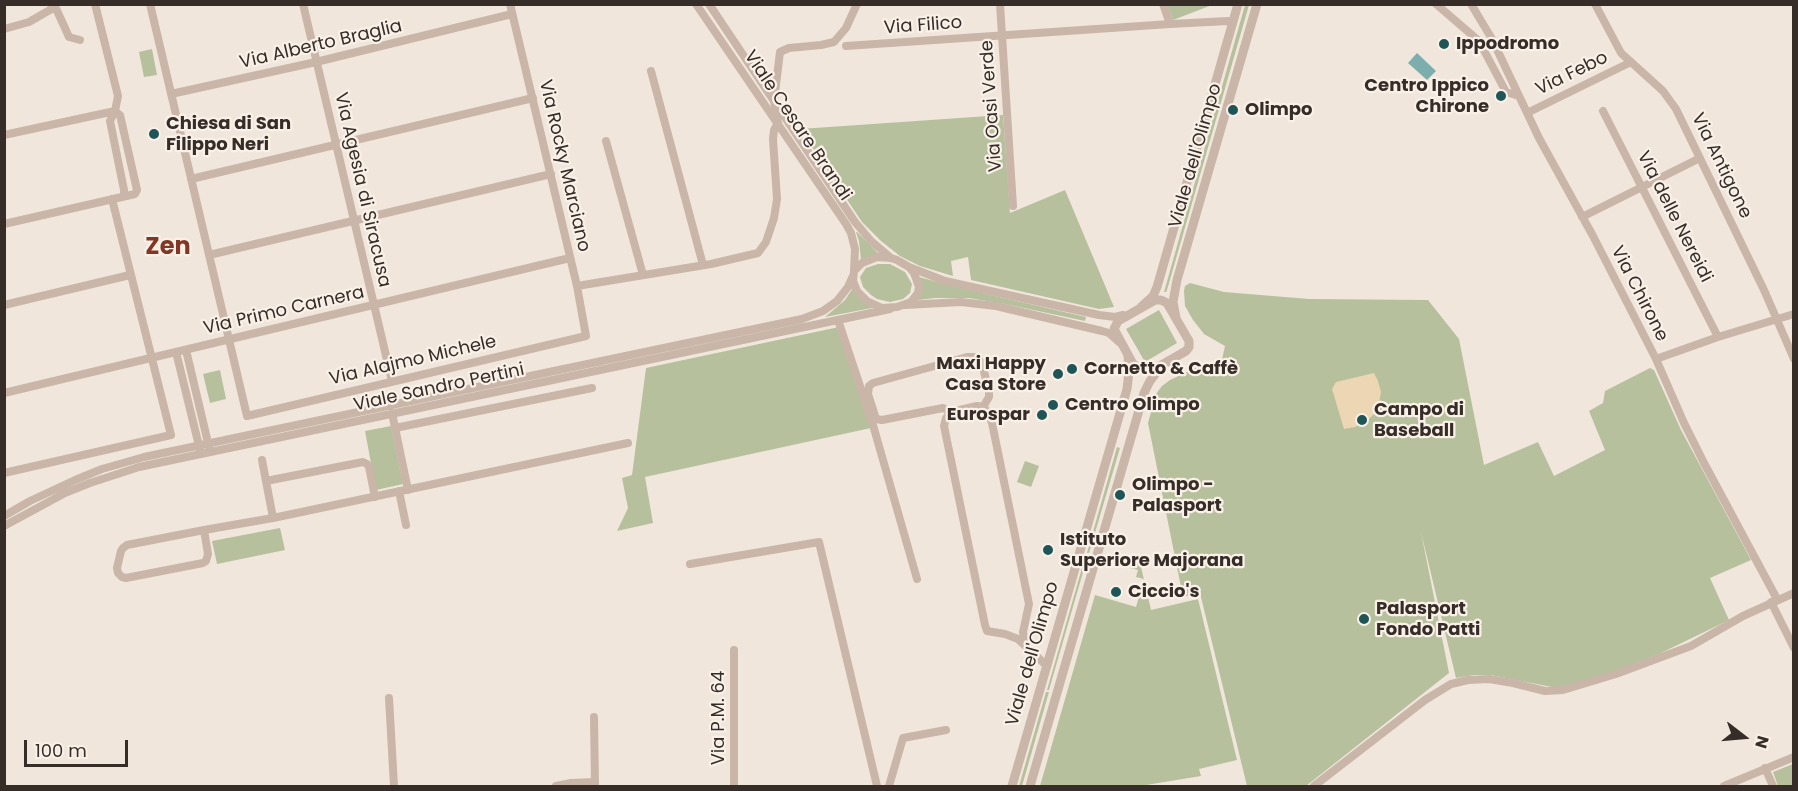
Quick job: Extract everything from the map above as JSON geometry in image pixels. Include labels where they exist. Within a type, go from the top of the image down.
[{"type":"street","points":[[95,4],[118,96],[110,121],[124,196]]},
{"type":"street","points":[[150,4],[229,339]]},
{"type":"street","name":"Via Agesia di Siracusa","points":[[303,4],[392,381]]},
{"type":"street","name":"Via Rocky Marciano","points":[[510,4],[577,286],[586,336]]},
{"type":"street","name":"Viale Cesare Brandi","points":[[696,4],[851,233],[855,249],[854,273]]},
{"type":"street","name":"Viale Cesare Brandi","points":[[709,4],[855,222],[871,241],[891,258]]},
{"type":"street","points":[[577,286],[704,265],[758,252],[766,242],[774,218],[777,199],[773,139],[778,123],[774,101],[780,52],[789,48],[834,42],[846,28],[857,4]]},
{"type":"street","name":"Via Oasi Verde","points":[[1000,4],[1013,206]]},
{"type":"street","points":[[1162,4],[1170,24]]},
{"type":"street","name":"Viale dell'Olimpo","points":[[1142,307],[1153,296],[1157,287],[1238,4]]},
{"type":"street","name":"Viale dell'Olimpo","points":[[1176,318],[1173,302],[1177,280],[1257,4]]},
{"type":"street","points":[[1436,4],[1479,41],[1506,92],[1519,96]]},
{"type":"street","name":"Via Chirone","points":[[1471,4],[1492,39],[1539,138],[1656,359],[1684,423],[1774,601],[1794,648]]},
{"type":"street","name":"Via Antigone","points":[[1595,4],[1621,53],[1663,92],[1676,109],[1794,359]]},
{"type":"street","points":[[4,29],[29,22],[54,6],[69,37],[80,40]]},
{"type":"street","name":"Via Alberto Braglia","points":[[171,94],[316,62],[512,14]]},
{"type":"street","name":"Via Filico","points":[[846,46],[1170,24],[1224,21],[1233,23]]},
{"type":"street","name":"Via Febo","points":[[1527,113],[1631,62]]},
{"type":"street","points":[[651,71],[704,265]]},
{"type":"street","points":[[191,178],[533,98]]},
{"type":"street","points":[[4,135],[115,111]]},
{"type":"street","points":[[4,224],[135,194],[137,190],[120,115],[115,111]]},
{"type":"street","name":"Via delle Nereidi","points":[[1603,111],[1718,337]]},
{"type":"street","points":[[606,141],[643,275]]},
{"type":"street","points":[[1582,217],[1700,158]]},
{"type":"street","points":[[209,255],[551,174]]},
{"type":"street","points":[[4,474],[171,435],[112,199]]},
{"type":"street","points":[[1120,344],[1109,333],[1102,330],[996,306],[961,302],[905,305],[890,309],[874,305],[857,291],[854,273],[858,266],[867,260],[877,257],[891,258],[945,281],[1096,315],[1115,317],[1131,313]]},
{"type":"street","name":"Via Primo Carnera","points":[[4,393],[570,258]]},
{"type":"street","points":[[905,305],[914,298],[919,287],[909,267]]},
{"type":"street","name":"Viale Sandro Pertini","points":[[4,526],[48,501],[90,483],[200,449],[802,320],[823,311],[837,301],[848,287],[854,273]]},
{"type":"street","points":[[4,305],[130,275]]},
{"type":"street","points":[[1155,300],[1167,303],[1176,318],[1190,347],[1149,371],[1142,370],[1133,364],[1114,332],[1118,321],[1155,300]]},
{"type":"street","name":"Viale Sandro Pertini","points":[[209,447],[392,413],[890,309]]},
{"type":"street","points":[[1656,359],[1794,314]]},
{"type":"street","points":[[838,320],[873,425],[917,579]]},
{"type":"street","name":"Via Alajmo Michele","points":[[229,339],[247,416],[586,336]]},
{"type":"street","points":[[186,350],[209,447]]},
{"type":"street","points":[[176,352],[200,449]]},
{"type":"street","name":"Viale dell'Olimpo","points":[[1012,786],[1127,389],[1130,372],[1128,356]]},
{"type":"street","points":[[951,412],[943,408],[882,420],[876,419],[868,393],[869,386],[967,357],[975,357],[982,363],[990,392],[983,408]]},
{"type":"street","name":"Viale dell'Olimpo","points":[[1030,786],[1144,393],[1163,364]]},
{"type":"street","points":[[395,428],[592,388]]},
{"type":"street","points":[[1026,647],[1023,632],[1029,604],[992,423],[988,412],[976,406],[951,412],[944,426],[987,631],[1018,639],[1026,647],[1047,666]]},
{"type":"street","points":[[392,413],[404,491],[406,525]]},
{"type":"street","points":[[204,530],[208,557],[203,563],[126,578],[122,578],[118,573],[121,551],[125,546],[204,530],[273,518],[628,443]]},
{"type":"street","name":"Viale Sandro Pertini","points":[[4,516],[52,490],[102,469],[144,456],[200,449]]},
{"type":"street","points":[[262,460],[273,518]]},
{"type":"street","points":[[266,481],[363,462],[368,464],[375,497]]},
{"type":"street","points":[[690,564],[819,542],[878,786]]},
{"type":"street","points":[[1314,786],[1435,693],[1451,684],[1489,679],[1545,691],[1563,690],[1599,680],[1691,646],[1726,625],[1794,593]]},
{"type":"street","name":"Via P.M. 64","points":[[734,650],[734,786]]},
{"type":"street","points":[[389,698],[394,786]]},
{"type":"street","points":[[556,786],[571,783],[595,784],[594,717]]},
{"type":"street","points":[[889,786],[903,738],[946,730]]},
{"type":"street","points":[[1724,786],[1794,757]]},
{"type":"street","points":[[1765,768],[1773,786]]},
{"type":"green space","points":[[1167,5],[1212,5],[1173,20]]},
{"type":"green space","points":[[1245,5],[1249,5],[1167,290],[1164,292]]},
{"type":"green space","points":[[152,49],[157,75],[144,77],[139,52]]},
{"type":"green space","points":[[1003,115],[1010,213],[1065,190],[1114,307],[1099,309],[971,280],[968,257],[951,261],[953,276],[920,266],[900,256],[862,222],[800,129]]},
{"type":"green space","points":[[857,232],[880,255],[861,260]]},
{"type":"green space","points":[[878,264],[890,264],[905,272],[912,284],[910,293],[903,299],[890,302],[871,295],[863,287],[860,277],[866,268]]},
{"type":"green space","points":[[919,277],[1086,317],[1085,321],[969,298],[918,300]]},
{"type":"green space","points":[[1190,283],[1224,292],[1309,299],[1428,300],[1459,339],[1484,465],[1538,442],[1554,476],[1605,450],[1589,411],[1603,403],[1605,391],[1650,368],[1654,370],[1681,430],[1751,560],[1710,578],[1729,620],[1659,654],[1607,674],[1563,687],[1552,687],[1491,675],[1456,678],[1421,532],[1449,673],[1306,786],[1247,786],[1200,593],[1183,597],[1148,423],[1156,394],[1162,386],[1204,364],[1221,364],[1225,346],[1204,334],[1185,306],[1185,286]]},
{"type":"green space","points":[[853,288],[872,308],[825,317],[845,300]]},
{"type":"green space","points":[[1159,310],[1177,343],[1145,362],[1126,329]]},
{"type":"green space","points":[[839,327],[871,428],[645,477],[653,523],[617,531],[628,508],[622,478],[632,475],[646,368]]},
{"type":"green space","points":[[220,370],[226,399],[210,403],[203,374]]},
{"type":"green space","points":[[391,426],[403,484],[376,490],[365,431]]},
{"type":"green space","points":[[1117,447],[1120,448],[1089,553],[1087,553]]},
{"type":"green space","points":[[1025,461],[1039,466],[1031,487],[1017,482]]},
{"type":"green space","points":[[280,528],[285,550],[217,564],[212,541]]},
{"type":"green space","points":[[1086,554],[1088,555],[1049,690],[1047,690]]},
{"type":"green space","points":[[1138,554],[1144,579],[1136,577],[1138,570],[1130,568],[1134,555]]},
{"type":"green space","points":[[1144,579],[1151,610],[1198,599],[1237,760],[1199,769],[1201,776],[1140,786],[1040,786],[1095,595],[1136,607]]},
{"type":"green space","points":[[1046,692],[1049,692],[1022,786],[1019,786]]},
{"type":"green space","points":[[1793,764],[1793,786],[1778,786],[1773,772]]},
{"type":"sand","points":[[1374,373],[1381,392],[1374,414],[1366,422],[1344,429],[1332,389],[1336,382]]},
{"type":"water","points":[[1417,53],[1436,71],[1427,80],[1408,63]]},
{"type":"place","name":"Ippodromo","points":[[1444,44]]},
{"type":"place","name":"Centro Ippico Chirone","points":[[1501,96]]},
{"type":"place","name":"Olimpo","points":[[1233,110]]},
{"type":"place","name":"Chiesa di San Filippo Neri","points":[[154,134]]},
{"type":"place","name":"Cornetto & Caffè","points":[[1072,369]]},
{"type":"place","name":"Maxi Happy Casa Store","points":[[1058,374]]},
{"type":"place","name":"Centro Olimpo","points":[[1053,405]]},
{"type":"place","name":"Eurospar","points":[[1042,415]]},
{"type":"place","name":"Campo di Baseball","points":[[1362,420]]},
{"type":"place","name":"Olimpo - Palasport","points":[[1120,495]]},
{"type":"place","name":"Istituto Superiore Majorana","points":[[1048,550]]},
{"type":"place","name":"Ciccio's","points":[[1116,592]]},
{"type":"place","name":"Palasport Fondo Patti","points":[[1364,619]]},
{"type":"district","name":"Zen","points":[[168,248]]}]
